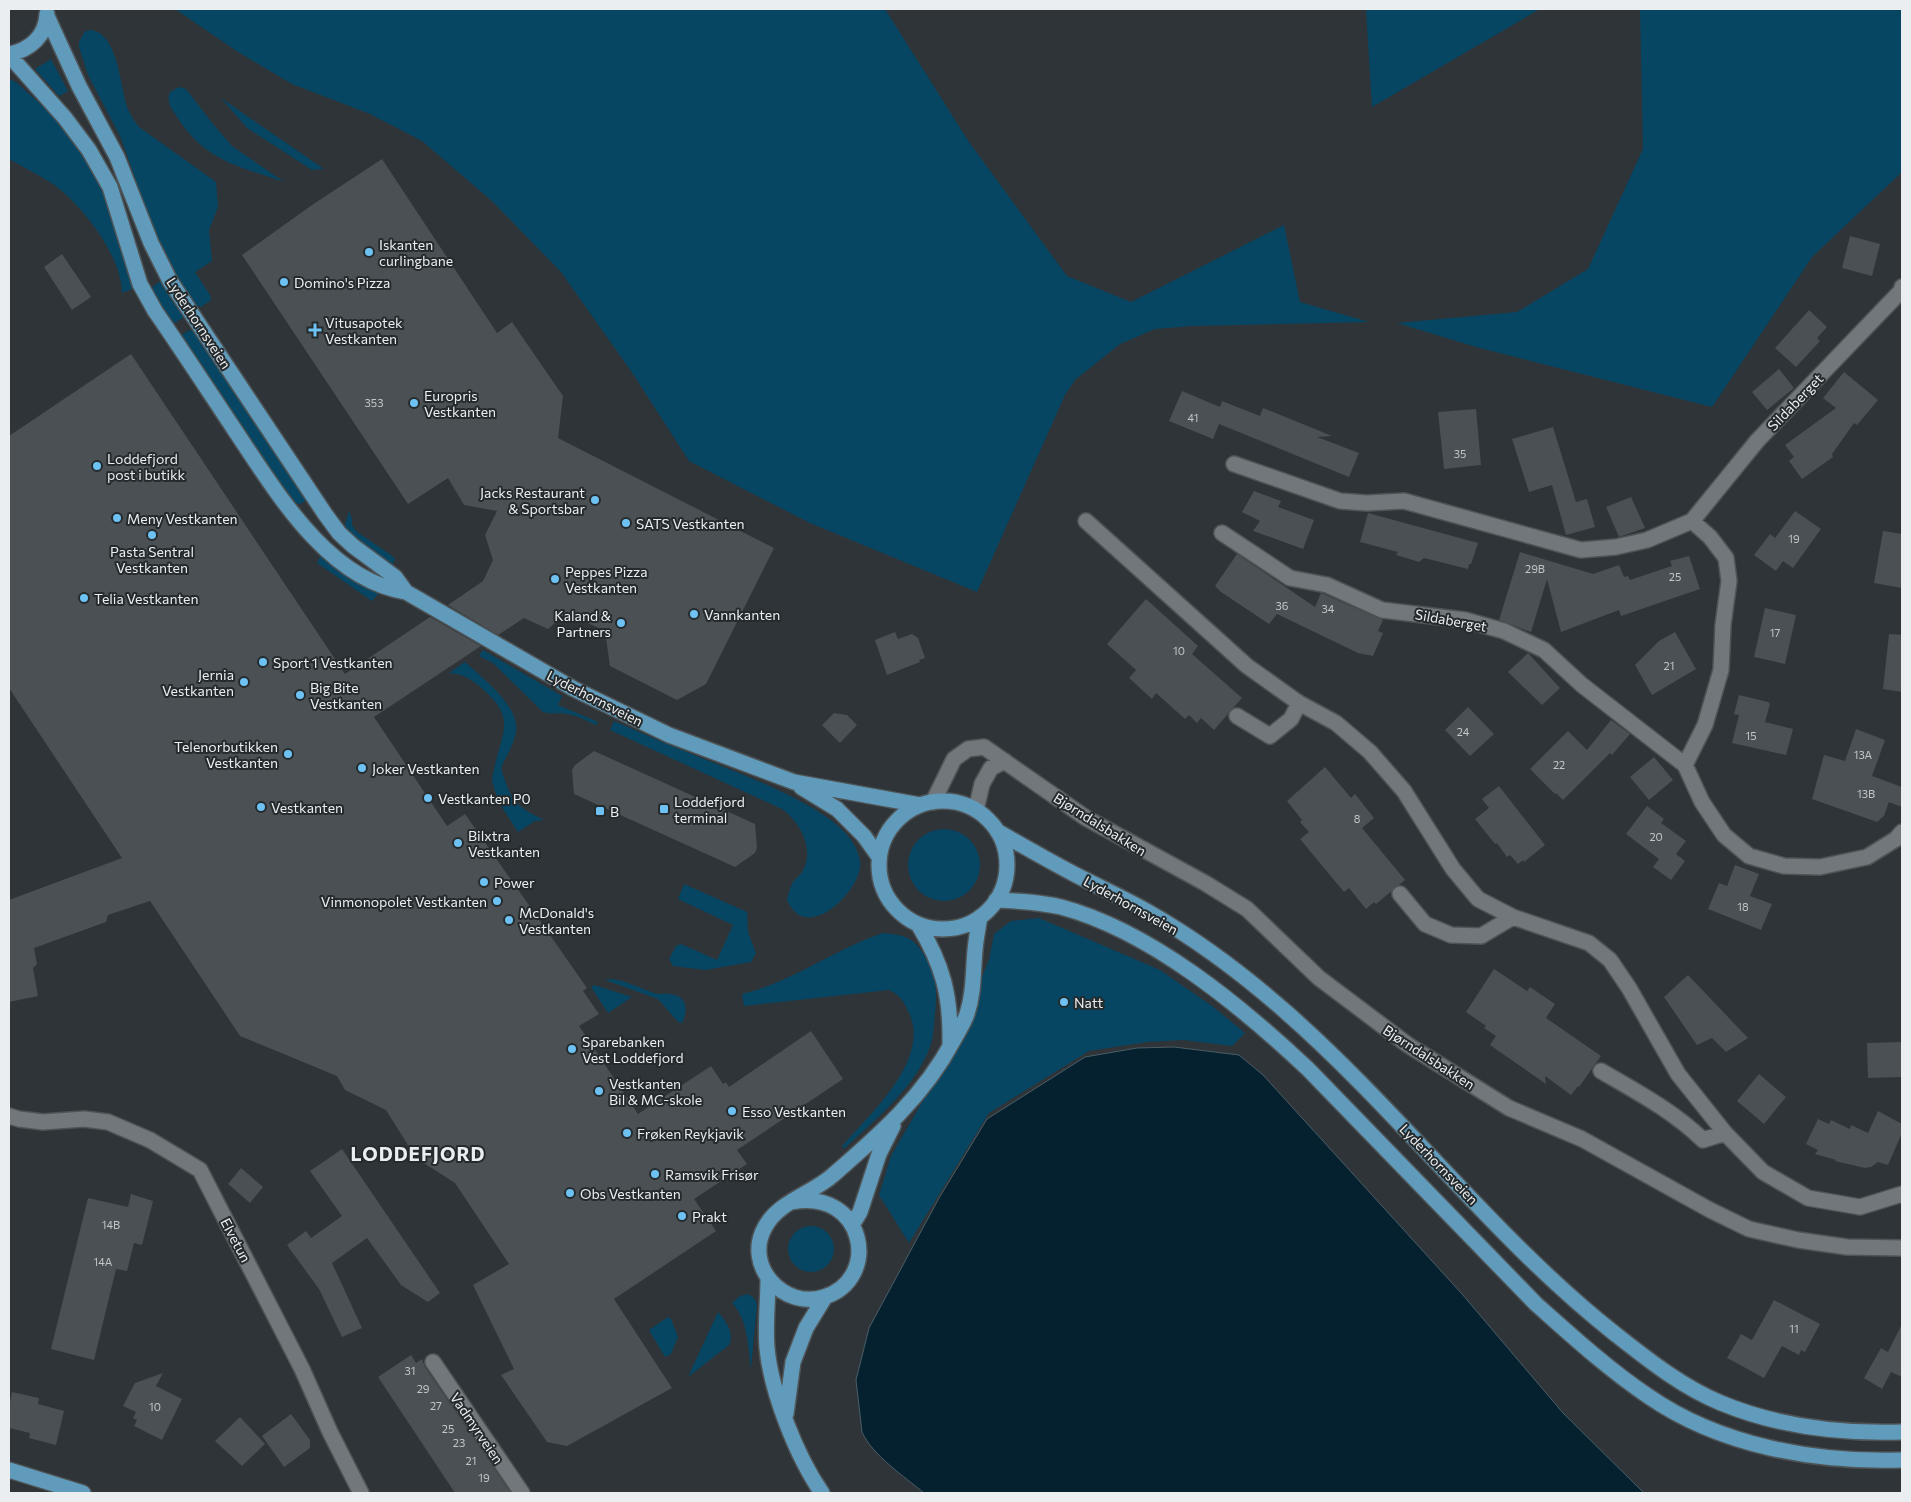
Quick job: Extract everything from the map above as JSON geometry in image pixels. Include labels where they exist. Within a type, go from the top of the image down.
[{"type":"main road","points":[[9,54],[20,52],[38,38],[44,28],[48,13]]},
{"type":"main road","name":"Lyderhornsveien","points":[[48,13],[79,86],[117,157],[151,243],[170,281],[339,533],[352,546],[395,577],[406,592]]},
{"type":"main road","name":"Lyderhornsveien","points":[[9,54],[65,118],[89,150],[110,187],[140,284],[156,312],[288,509],[324,548],[360,575],[388,590],[406,592],[582,693],[668,735],[794,782],[927,803]]},
{"type":"main road","name":"Lyderhornsveien","points":[[794,782],[837,809],[864,836],[879,857]]},
{"type":"main road","points":[[955,802],[976,810],[988,819],[1004,844],[1006,873],[1003,886],[996,900],[980,916],[965,925],[948,929],[931,928],[907,918],[887,898],[880,878],[879,857],[883,840],[904,813],[927,803],[955,802]]},
{"type":"main road","name":"Lyderhornsveien","points":[[997,831],[1150,913],[1199,943],[1250,982],[1287,1012],[1340,1064],[1556,1285],[1605,1326],[1688,1387],[1718,1402],[1756,1416],[1802,1427],[1842,1431],[1902,1432]]},
{"type":"main road","name":"Lyderhornsveien","points":[[996,900],[1060,907],[1100,921],[1142,941],[1226,999],[1272,1035],[1308,1069],[1536,1304],[1615,1371],[1648,1396],[1679,1415],[1716,1431],[1756,1444],[1798,1453],[1837,1458],[1876,1461],[1902,1460]]},
{"type":"main road","points":[[792,1202],[806,1200],[826,1203],[844,1214],[857,1236],[858,1261],[853,1273],[836,1292],[825,1297],[813,1300],[796,1298],[780,1291],[768,1279],[762,1268],[759,1255],[759,1242],[763,1229],[770,1218],[780,1209],[831,1177],[896,1120],[919,1094],[950,1048],[967,1016],[972,994],[980,916]]},
{"type":"main road","points":[[918,924],[940,965],[950,1017],[950,1048]]},
{"type":"main road","points":[[852,1225],[860,1212],[879,1154],[896,1120]]},
{"type":"main road","points":[[768,1279],[767,1348],[772,1376],[792,1440],[813,1481],[822,1493]]},
{"type":"main road","points":[[785,1418],[793,1362],[806,1328],[825,1297]]},
{"type":"main road","points":[[9,1470],[83,1493]]},
{"type":"street","name":"Sildaberget","points":[[1234,464],[1340,501],[1367,503],[1404,502],[1581,550],[1616,547],[1647,540],[1692,521],[1756,441],[1865,330],[1902,287]]},
{"type":"street","points":[[1086,521],[1247,666],[1299,703],[1336,723],[1370,752],[1404,791],[1453,869],[1478,899],[1513,917],[1589,943],[1610,960],[1629,988],[1678,1074],[1724,1133],[1763,1172],[1808,1198],[1860,1207],[1902,1194]]},
{"type":"street","points":[[1685,765],[1705,725],[1721,670],[1723,625],[1729,581],[1726,558],[1710,537],[1692,521]]},
{"type":"street","name":"Sildaberget","points":[[1222,533],[1290,578],[1327,585],[1382,610],[1465,620],[1504,631],[1544,650],[1582,685],[1685,765],[1702,802],[1724,835],[1748,856],[1784,866],[1820,867],[1866,857],[1896,839],[1902,832]]},
{"type":"street","points":[[1237,716],[1270,736],[1291,719],[1299,703]]},
{"type":"street","name":"Bjørndalsbakken","points":[[927,803],[954,759],[968,749],[984,747],[1086,818],[1205,882],[1247,909],[1319,978],[1408,1045],[1509,1108],[1582,1139],[1710,1210],[1749,1228],[1798,1240],[1847,1247],[1902,1248]]},
{"type":"street","points":[[976,810],[982,784],[991,768],[1005,761]]},
{"type":"street","points":[[1400,894],[1425,924],[1451,935],[1481,936],[1513,917]]},
{"type":"street","points":[[1601,1071],[1663,1107],[1704,1140],[1724,1133]]},
{"type":"street","name":"Elvetun","points":[[9,1116],[43,1122],[84,1119],[108,1122],[150,1140],[200,1170],[302,1369],[330,1432],[361,1493]]},
{"type":"street","name":"Vadmyrveien","points":[[433,1362],[522,1493]]},
{"type":"shaded area","points":[[175,9],[885,9],[969,142],[1067,276],[1131,302],[1284,225],[1300,302],[1369,322],[1192,326],[1155,329],[1120,344],[1075,380],[1065,395],[977,592],[810,523],[689,461],[633,374],[561,272],[493,202],[422,141],[370,114],[292,84],[238,52]]},
{"type":"shaded area","points":[[1366,9],[1540,9],[1372,107]]},
{"type":"shaded area","points":[[1640,9],[1902,9],[1902,172],[1812,257],[1712,407],[1476,347],[1397,323],[1517,312],[1588,269],[1643,149]]},
{"type":"shaded area","points":[[92,30],[101,34],[113,51],[127,107],[139,127],[216,182],[218,207],[209,230],[212,261],[195,272],[210,295],[211,300],[201,307],[195,305],[178,278],[151,224],[121,138],[88,75],[79,42],[85,31]]},
{"type":"shaded area","points":[[51,59],[68,91],[59,96],[35,69]]},
{"type":"shaded area","points":[[9,79],[16,82],[49,112],[79,148],[104,190],[137,287],[122,293],[120,279],[108,248],[88,218],[64,193],[37,174],[9,159]]},
{"type":"shaded area","points":[[179,87],[186,89],[232,146],[284,182],[237,166],[211,153],[199,143],[188,132],[170,105],[170,92]]},
{"type":"shaded area","points":[[221,98],[324,169],[312,170],[247,128]]},
{"type":"shaded area","points":[[162,280],[186,316],[173,324],[151,288]]},
{"type":"shaded area","points":[[190,330],[195,332],[307,500],[300,504],[293,503],[288,497],[181,335]]},
{"type":"shaded area","points":[[349,511],[352,525],[356,531],[395,558],[392,567],[349,535],[345,524]]},
{"type":"shaded area","points":[[321,555],[379,593],[372,601],[317,563]]},
{"type":"shaded area","points":[[483,650],[562,696],[558,705],[598,722],[596,725],[565,713],[543,712],[493,663],[479,656]]},
{"type":"shaded area","points":[[465,662],[498,693],[506,703],[516,722],[514,741],[501,768],[511,795],[519,805],[544,820],[535,821],[518,832],[499,801],[492,780],[503,735],[504,727],[501,710],[486,692],[469,679],[449,673]]},
{"type":"shaded area","points":[[614,721],[766,784],[827,818],[843,830],[857,851],[860,861],[859,872],[854,885],[833,908],[820,915],[808,917],[796,913],[787,898],[793,882],[803,870],[807,853],[803,836],[788,814],[782,809],[610,730]]},
{"type":"shaded area","points":[[944,829],[964,835],[974,845],[980,865],[974,885],[964,895],[944,901],[924,895],[914,885],[908,865],[914,845],[924,835]]},
{"type":"shaded area","points":[[684,884],[747,912],[748,932],[756,953],[751,962],[705,970],[673,966],[669,959],[676,946],[681,944],[717,960],[733,925],[678,899]]},
{"type":"shaded area","points":[[1039,918],[1160,970],[1212,1006],[1245,1033],[1232,1046],[1183,1040],[1147,1042],[1089,1051],[989,1113],[909,1243],[879,1195],[891,1156],[951,1052],[989,960],[994,934],[1011,921]]},
{"type":"shaded area","points":[[883,933],[899,935],[915,943],[931,967],[936,993],[933,1036],[925,1059],[906,1088],[882,1114],[844,1149],[842,1146],[881,1102],[905,1067],[912,1049],[914,1031],[909,1013],[903,1002],[896,994],[889,990],[744,1006],[742,994],[779,982],[847,948]]},
{"type":"shaded area","points":[[612,979],[656,994],[676,995],[685,1004],[686,1009],[682,1023],[678,1022],[658,999],[605,980]]},
{"type":"shaded area","points":[[594,985],[632,997],[608,1013],[591,987]]},
{"type":"shaded area","points":[[1174,1047],[1239,1055],[1263,1075],[1462,1294],[1563,1413],[1644,1493],[924,1493],[881,1457],[873,1449],[862,1432],[856,1380],[869,1328],[939,1198],[987,1119],[1085,1057],[1137,1048]]},
{"type":"shaded area","points":[[806,1226],[816,1226],[830,1236],[834,1249],[830,1262],[824,1268],[816,1272],[806,1272],[792,1262],[788,1254],[788,1244],[798,1230]]},
{"type":"shaded area","points":[[748,1294],[754,1298],[757,1304],[751,1369],[744,1325],[732,1303],[740,1296]]},
{"type":"shaded area","points":[[718,1312],[727,1323],[731,1341],[729,1345],[688,1377]]},
{"type":"shaded area","points":[[668,1317],[671,1319],[678,1337],[671,1354],[665,1357],[649,1330]]},
{"type":"building","points":[[382,159],[497,333],[512,322],[563,396],[558,438],[774,548],[706,684],[677,700],[610,666],[605,631],[566,613],[548,629],[524,618],[498,635],[448,605],[483,581],[493,560],[485,535],[497,511],[464,505],[448,478],[408,504],[242,255],[312,205]]},
{"type":"building","points":[[1850,236],[1880,244],[1872,276],[1842,268]]},
{"type":"building","points":[[62,254],[91,297],[72,310],[44,267]]},
{"type":"building","points":[[1809,310],[1827,327],[1817,338],[1820,341],[1796,367],[1775,348]]},
{"type":"building","name":"Vestkanten","points":[[131,354],[345,674],[430,617],[481,646],[374,717],[447,826],[465,814],[587,988],[583,991],[599,1014],[579,1026],[638,1114],[711,1066],[723,1084],[726,1082],[729,1087],[811,1031],[843,1079],[737,1150],[747,1164],[694,1199],[716,1231],[614,1299],[672,1388],[567,1446],[547,1442],[501,1375],[514,1369],[473,1285],[509,1264],[455,1183],[416,1158],[386,1110],[345,1090],[337,1076],[240,1036],[150,901],[108,915],[106,922],[34,948],[37,964],[33,968],[38,996],[9,1002],[9,900],[122,858],[9,688],[9,436]]},
{"type":"building","points":[[1779,369],[1794,388],[1767,410],[1752,392]]},
{"type":"building","points":[[1844,372],[1878,400],[1857,425],[1854,423],[1832,454],[1833,457],[1802,479],[1789,461],[1794,457],[1785,445],[1836,408],[1823,398]]},
{"type":"building","points":[[1182,391],[1220,407],[1222,401],[1260,416],[1263,408],[1332,436],[1317,437],[1359,453],[1349,477],[1219,424],[1213,439],[1169,421]]},
{"type":"building","points":[[1476,409],[1481,465],[1444,469],[1438,412]]},
{"type":"building","points":[[1553,427],[1576,502],[1587,499],[1595,527],[1566,535],[1552,485],[1529,492],[1512,439]]},
{"type":"building","points":[[1254,491],[1281,501],[1278,507],[1314,520],[1303,549],[1253,531],[1260,521],[1242,512]]},
{"type":"building","points":[[1631,497],[1645,528],[1619,537],[1606,507]]},
{"type":"building","points":[[1795,511],[1821,529],[1793,568],[1783,561],[1776,571],[1754,555],[1770,534],[1775,538]]},
{"type":"building","points":[[1368,513],[1478,543],[1471,564],[1469,564],[1468,569],[1424,558],[1419,562],[1396,555],[1398,552],[1360,542]]},
{"type":"building","points":[[1883,531],[1902,534],[1902,588],[1874,583]]},
{"type":"building","points":[[1520,552],[1593,574],[1619,565],[1624,577],[1628,576],[1630,580],[1672,566],[1670,561],[1689,556],[1700,589],[1621,616],[1619,610],[1561,632],[1547,579],[1531,632],[1499,620]]},
{"type":"building","points":[[1237,554],[1315,607],[1321,593],[1383,620],[1378,631],[1383,633],[1373,656],[1358,653],[1277,614],[1269,624],[1221,592],[1215,586]]},
{"type":"building","points":[[1146,599],[1198,646],[1192,654],[1242,698],[1214,730],[1201,718],[1197,723],[1189,715],[1185,719],[1156,693],[1152,699],[1129,678],[1136,670],[1107,644]]},
{"type":"building","points":[[1765,608],[1796,615],[1785,664],[1754,657]]},
{"type":"building","points":[[895,632],[898,639],[912,634],[918,638],[925,658],[919,660],[920,662],[887,675],[875,640]]},
{"type":"building","points":[[1675,632],[1696,669],[1652,695],[1635,665],[1659,641]]},
{"type":"building","points":[[1889,634],[1902,635],[1902,692],[1883,689]]},
{"type":"building","points":[[1528,653],[1560,688],[1542,705],[1508,672]]},
{"type":"building","points":[[1739,695],[1768,702],[1770,704],[1765,722],[1793,729],[1786,755],[1732,743],[1739,715],[1734,714]]},
{"type":"building","points":[[1468,707],[1494,734],[1470,756],[1445,730]]},
{"type":"building","points":[[834,713],[847,715],[857,725],[840,743],[822,725]]},
{"type":"building","points":[[1611,720],[1630,734],[1612,755],[1610,753],[1563,800],[1530,769],[1568,731],[1587,750]]},
{"type":"building","points":[[1856,729],[1885,740],[1872,776],[1902,787],[1902,807],[1889,802],[1884,816],[1877,822],[1812,799],[1824,755],[1845,761]]},
{"type":"building","name":"Loddefjord terminal","points":[[594,751],[755,824],[757,848],[755,853],[735,867],[574,794],[572,770],[575,765]]},
{"type":"building","points":[[1654,757],[1673,780],[1649,800],[1630,777]]},
{"type":"building","points":[[1325,767],[1351,798],[1355,794],[1374,818],[1362,828],[1405,880],[1376,904],[1374,902],[1366,909],[1349,888],[1344,892],[1300,839],[1309,832],[1300,822],[1302,820],[1287,801]]},
{"type":"building","points":[[1499,786],[1545,845],[1524,862],[1523,860],[1518,864],[1510,855],[1507,857],[1475,819],[1489,808],[1482,799]]},
{"type":"building","points":[[1647,806],[1664,819],[1661,823],[1686,841],[1676,854],[1685,861],[1671,880],[1653,867],[1659,859],[1626,834]]},
{"type":"building","points":[[1735,865],[1759,874],[1750,896],[1772,904],[1761,930],[1708,909],[1719,883],[1727,886]]},
{"type":"building","points":[[1494,969],[1527,991],[1530,987],[1555,1004],[1546,1018],[1601,1056],[1571,1095],[1545,1076],[1546,1084],[1490,1045],[1496,1036],[1484,1028],[1486,1026],[1466,1012]]},
{"type":"building","points":[[1688,975],[1748,1038],[1726,1052],[1712,1038],[1697,1045],[1664,997]]},
{"type":"building","points":[[1902,1042],[1902,1077],[1868,1078],[1867,1043]]},
{"type":"building","points":[[1759,1074],[1786,1097],[1764,1124],[1737,1101]]},
{"type":"building","points":[[1878,1111],[1902,1124],[1902,1133],[1888,1165],[1878,1162],[1871,1167],[1865,1168],[1835,1161],[1815,1154],[1818,1150],[1806,1144],[1818,1119],[1829,1124],[1831,1120],[1850,1129],[1851,1125],[1868,1133]]},
{"type":"building","points":[[342,1149],[440,1293],[428,1302],[401,1285],[367,1238],[332,1263],[362,1328],[342,1337],[319,1289],[287,1245],[306,1231],[311,1238],[342,1216],[310,1171]]},
{"type":"building","points":[[241,1168],[263,1187],[250,1203],[228,1184]]},
{"type":"building","points":[[131,1194],[153,1201],[142,1245],[134,1243],[127,1271],[116,1269],[94,1360],[51,1349],[88,1198],[128,1207]]},
{"type":"building","points":[[1774,1300],[1820,1324],[1805,1352],[1801,1350],[1799,1355],[1782,1346],[1764,1378],[1727,1358],[1741,1334],[1752,1340]]},
{"type":"building","points":[[1902,1324],[1902,1377],[1891,1372],[1882,1389],[1864,1378],[1881,1348],[1888,1352]]},
{"type":"building","points":[[411,1355],[416,1363],[422,1359],[425,1367],[511,1493],[455,1493],[378,1377]]},
{"type":"building","points":[[163,1373],[156,1386],[182,1399],[162,1440],[134,1426],[137,1420],[133,1418],[136,1412],[123,1406],[135,1383]]},
{"type":"building","points":[[12,1392],[39,1398],[38,1404],[64,1411],[56,1445],[29,1438],[30,1433],[9,1428],[9,1407]]},
{"type":"building","points":[[291,1414],[310,1440],[310,1448],[284,1467],[262,1436]]},
{"type":"building","points":[[240,1417],[265,1444],[242,1466],[215,1441]]},
{"type":"place","name":"Iskanten curlingbane","points":[[369,252]]},
{"type":"place","name":"Domino's Pizza","points":[[284,282]]},
{"type":"place","name":"Vitusapotek Vestkanten","points":[[315,330]]},
{"type":"place","name":"Europris Vestkanten","points":[[414,403]]},
{"type":"place","name":"Loddefjord post i butikk","points":[[97,466]]},
{"type":"place","name":"Jacks Restaurant & Sportsbar","points":[[595,500]]},
{"type":"place","name":"Meny Vestkanten","points":[[117,518]]},
{"type":"place","name":"SATS Vestkanten","points":[[626,523]]},
{"type":"place","name":"Pasta Sentral Vestkanten","points":[[152,535]]},
{"type":"place","name":"Peppes Pizza Vestkanten","points":[[555,579]]},
{"type":"place","name":"Telia Vestkanten","points":[[84,598]]},
{"type":"place","name":"Vannkanten","points":[[694,614]]},
{"type":"place","name":"Kaland & Partners","points":[[621,623]]},
{"type":"place","name":"Sport 1 Vestkanten","points":[[263,662]]},
{"type":"place","name":"Jernia Vestkanten","points":[[244,682]]},
{"type":"place","name":"Big Bite Vestkanten","points":[[300,695]]},
{"type":"place","name":"Telenorbutikken Vestkanten","points":[[288,754]]},
{"type":"place","name":"Joker Vestkanten","points":[[362,768]]},
{"type":"place","name":"Vestkanten P0","points":[[428,798]]},
{"type":"place","name":"Vestkanten","points":[[261,807]]},
{"type":"place","name":"Loddefjord terminal","points":[[664,809]]},
{"type":"place","name":"B","points":[[600,811]]},
{"type":"place","name":"Bilxtra Vestkanten","points":[[458,843]]},
{"type":"place","name":"Power","points":[[484,882]]},
{"type":"place","name":"Vinmonopolet Vestkanten","points":[[497,901]]},
{"type":"place","name":"McDonald's Vestkanten","points":[[509,920]]},
{"type":"place","name":"Natt","points":[[1064,1002]]},
{"type":"place","name":"Sparebanken Vest Loddefjord","points":[[572,1049]]},
{"type":"place","name":"Vestkanten Bil & MC-skole","points":[[599,1091]]},
{"type":"place","name":"Esso Vestkanten","points":[[732,1111]]},
{"type":"place","name":"Frøken Reykjavik","points":[[627,1133]]},
{"type":"place","name":"Ramsvik Frisør","points":[[655,1174]]},
{"type":"place","name":"Obs Vestkanten","points":[[570,1193]]},
{"type":"place","name":"Prakt","points":[[682,1216]]},
{"type":"district","name":"LODDEFJORD","points":[[418,1153]]}]
